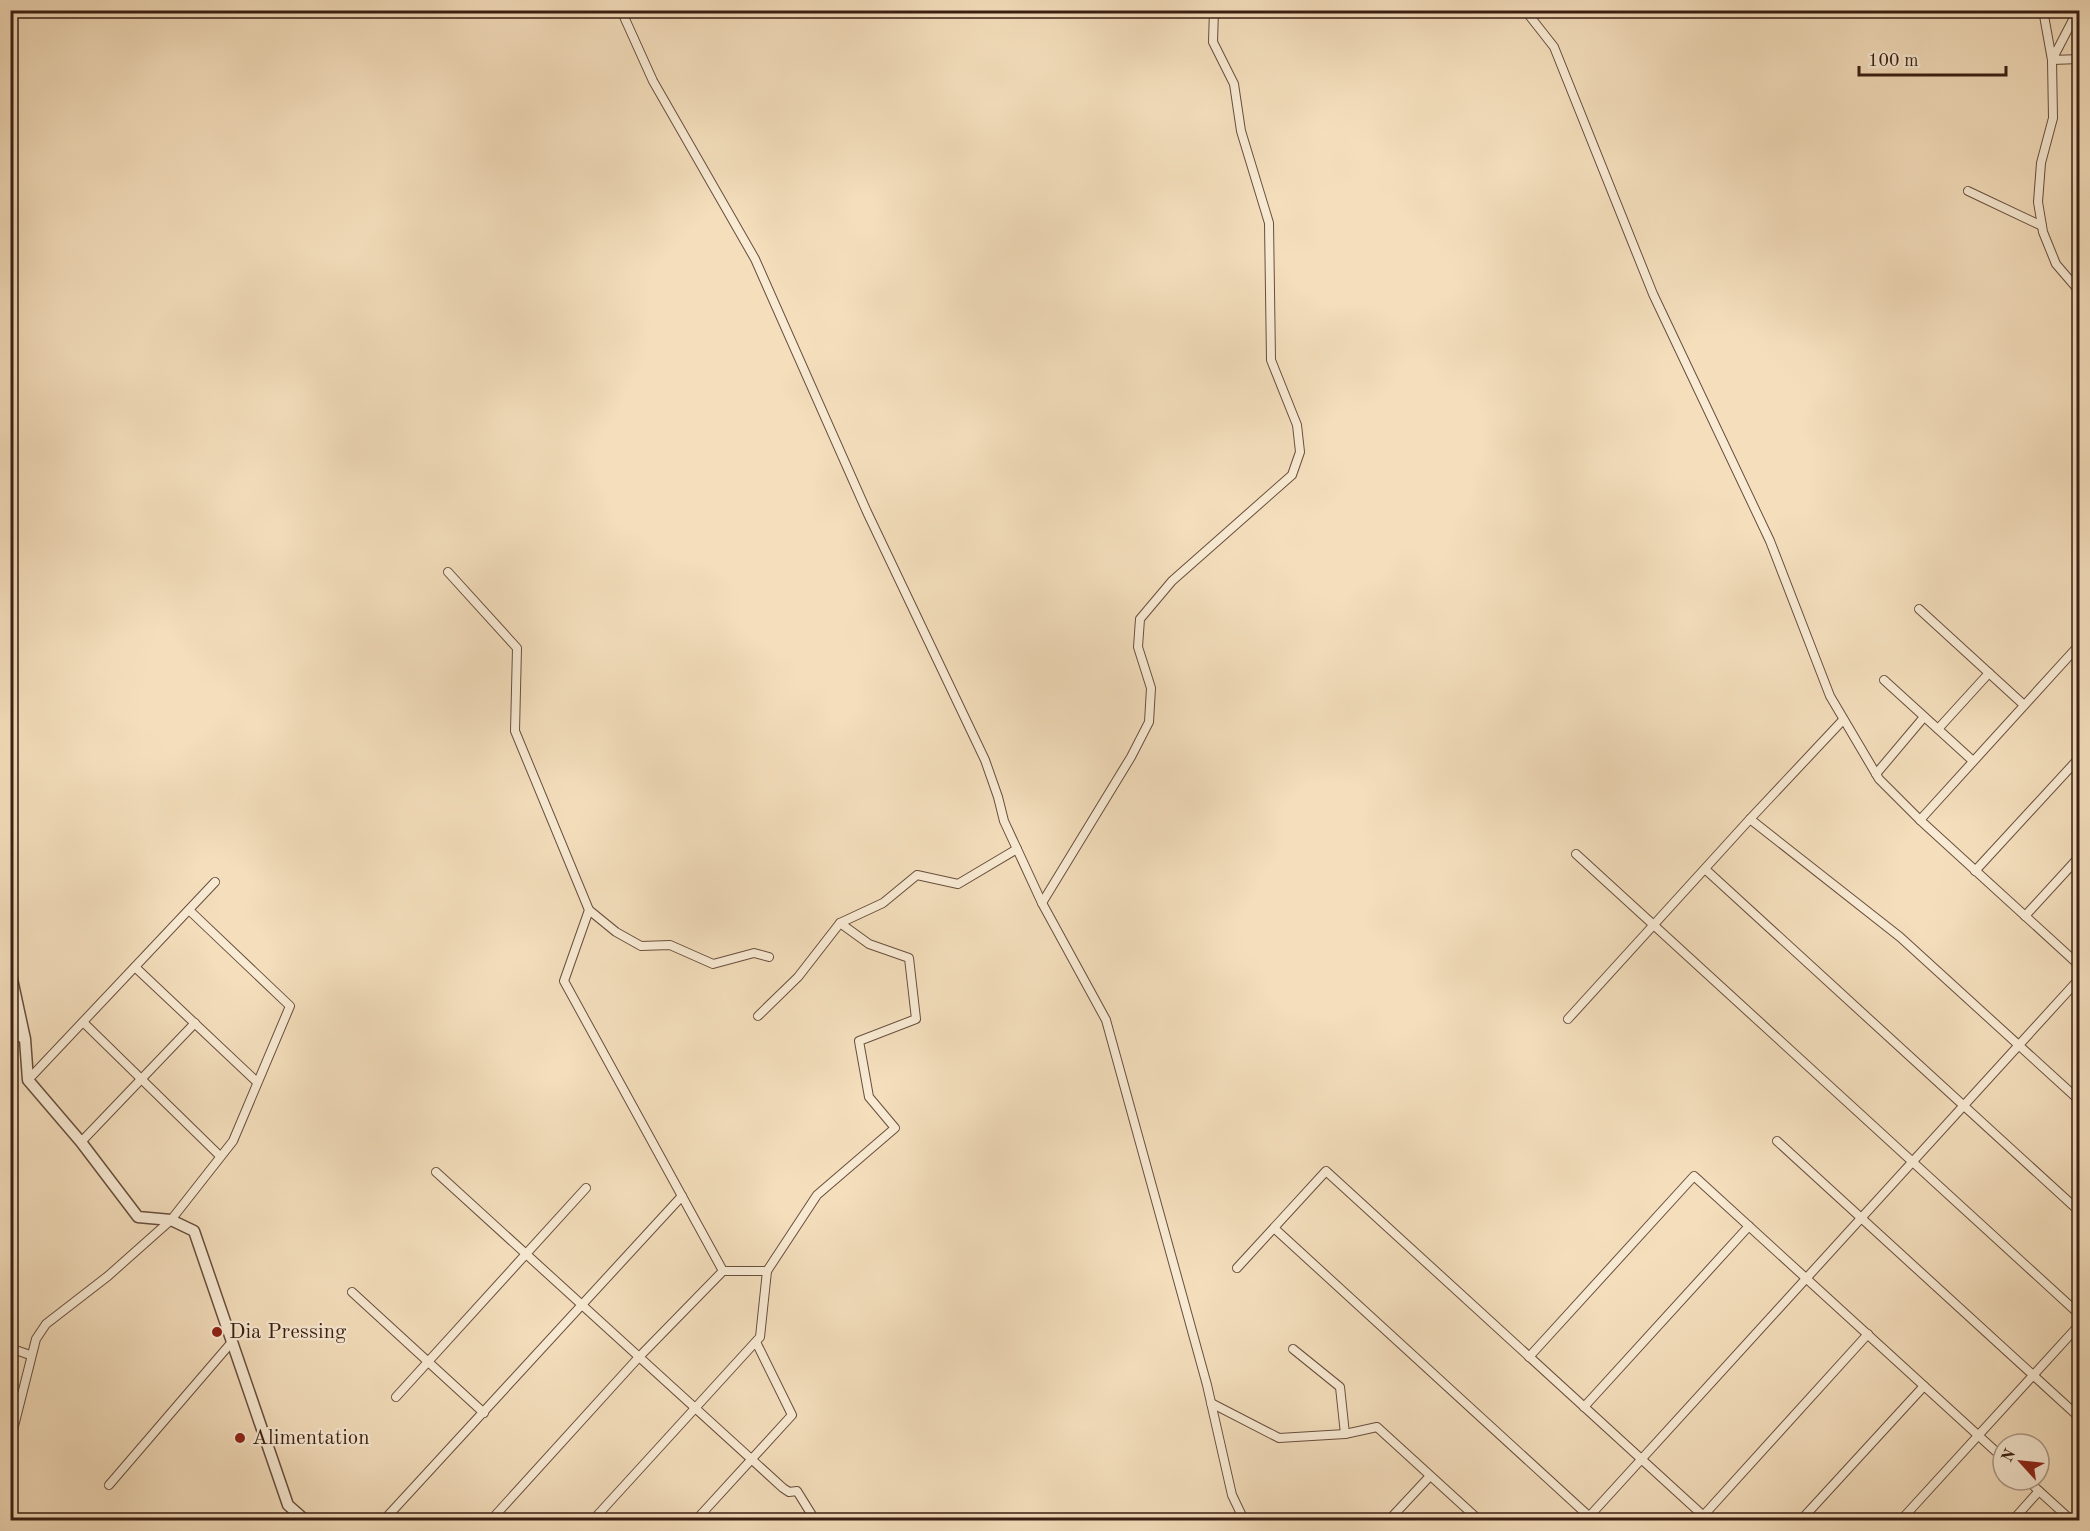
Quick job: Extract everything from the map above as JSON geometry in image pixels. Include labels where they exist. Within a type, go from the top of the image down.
[{"type":"street","points":[[621,10],[653,81],[754,259],[867,512],[985,760],[1004,821],[1042,903],[1106,1020],[1211,1403],[1232,1494],[1244,1521]]},
{"type":"street","points":[[1042,903],[1131,757],[1149,722],[1151,688],[1138,647],[1140,619],[1172,581],[1292,475],[1300,452],[1297,425],[1271,360],[1269,223],[1241,131],[1234,84],[1213,42],[1215,10]]},
{"type":"street","points":[[1525,10],[1554,47],[1653,294],[1770,541],[1830,696],[1876,774],[1920,820],[2079,966]]},
{"type":"street","points":[[2043,10],[2052,60],[2053,118],[2041,163],[2038,202],[2042,226],[2056,264],[2079,292]]},
{"type":"street","points":[[2052,60],[2078,10]]},
{"type":"street","points":[[2052,60],[2079,59]]},
{"type":"street","points":[[1968,191],[2042,226]]},
{"type":"street","points":[[448,572],[517,648],[515,730],[589,910],[616,932],[641,946],[670,945],[713,964],[754,952],[769,957]]},
{"type":"street","points":[[1919,609],[2024,705]]},
{"type":"street","points":[[1920,820],[2079,644]]},
{"type":"street","points":[[1938,729],[1989,673]]},
{"type":"street","points":[[1884,680],[1973,761]]},
{"type":"street","points":[[1876,774],[1924,717]]},
{"type":"street","points":[[1568,1019],[1750,819],[1844,720]]},
{"type":"street","points":[[1976,871],[2079,757]]},
{"type":"street","points":[[1750,819],[1900,937],[2079,1101]]},
{"type":"street","points":[[758,1016],[798,977],[840,923],[883,903],[917,875],[958,884],[1017,849]]},
{"type":"street","points":[[1576,855],[2079,1315]]},
{"type":"street","points":[[2025,916],[2079,856]]},
{"type":"street","points":[[1705,869],[2079,1212]]},
{"type":"street","points":[[28,1080],[215,882]]},
{"type":"street","points":[[10,1442],[36,1338],[46,1324],[108,1276],[171,1220],[233,1141],[290,1006],[189,910]]},
{"type":"street","points":[[589,910],[564,981],[723,1271]]},
{"type":"street","points":[[593,1521],[760,1337],[767,1270],[817,1195],[895,1128],[868,1097],[859,1041],[916,1019],[909,958],[869,944],[840,923]]},
{"type":"street","points":[[135,967],[258,1082]]},
{"type":"street","points":[[10,970],[25,1039],[28,1080],[81,1142],[138,1217],[171,1220],[194,1231],[288,1505],[305,1521]]},
{"type":"street","points":[[1274,1228],[1590,1519],[2079,978]]},
{"type":"street","points":[[83,1022],[220,1156]]},
{"type":"street","points":[[81,1142],[195,1023]]},
{"type":"street","points":[[10,1034],[25,1039]]},
{"type":"street","points":[[1776,1141],[2079,1418]]},
{"type":"street","points":[[1237,1268],[1326,1171],[1706,1518],[1868,1334]]},
{"type":"street","points":[[436,1172],[751,1460],[783,1488],[789,1492],[796,1491],[814,1521]]},
{"type":"street","points":[[1529,1357],[1694,1176],[1991,1447]]},
{"type":"street","points":[[396,1397],[586,1188]]},
{"type":"street","points":[[384,1521],[682,1196]]},
{"type":"street","points":[[1584,1407],[1749,1226]]},
{"type":"street","points":[[491,1521],[639,1357],[723,1271],[767,1270]]},
{"type":"street","points":[[352,1292],[484,1413]]},
{"type":"street","points":[[1901,1521],[2079,1324]]},
{"type":"street","points":[[696,1521],[792,1415],[756,1342]]},
{"type":"street","points":[[108,1485],[231,1343]]},
{"type":"street","points":[[10,1348],[30,1355]]},
{"type":"street","points":[[1293,1349],[1340,1387],[1345,1434]]},
{"type":"street","points":[[1801,1521],[1924,1386]]},
{"type":"street","points":[[1211,1403],[1280,1438],[1345,1434],[1377,1427],[1479,1521]]},
{"type":"street","points":[[1389,1521],[1430,1476]]},
{"type":"street","points":[[2013,1521],[2038,1492]]},
{"type":"street","points":[[2040,1492],[2071,1521]]},
{"type":"place","name":"Dia Pressing","points":[[217,1332]]},
{"type":"place","name":"Alimentation","points":[[240,1438]]}]
